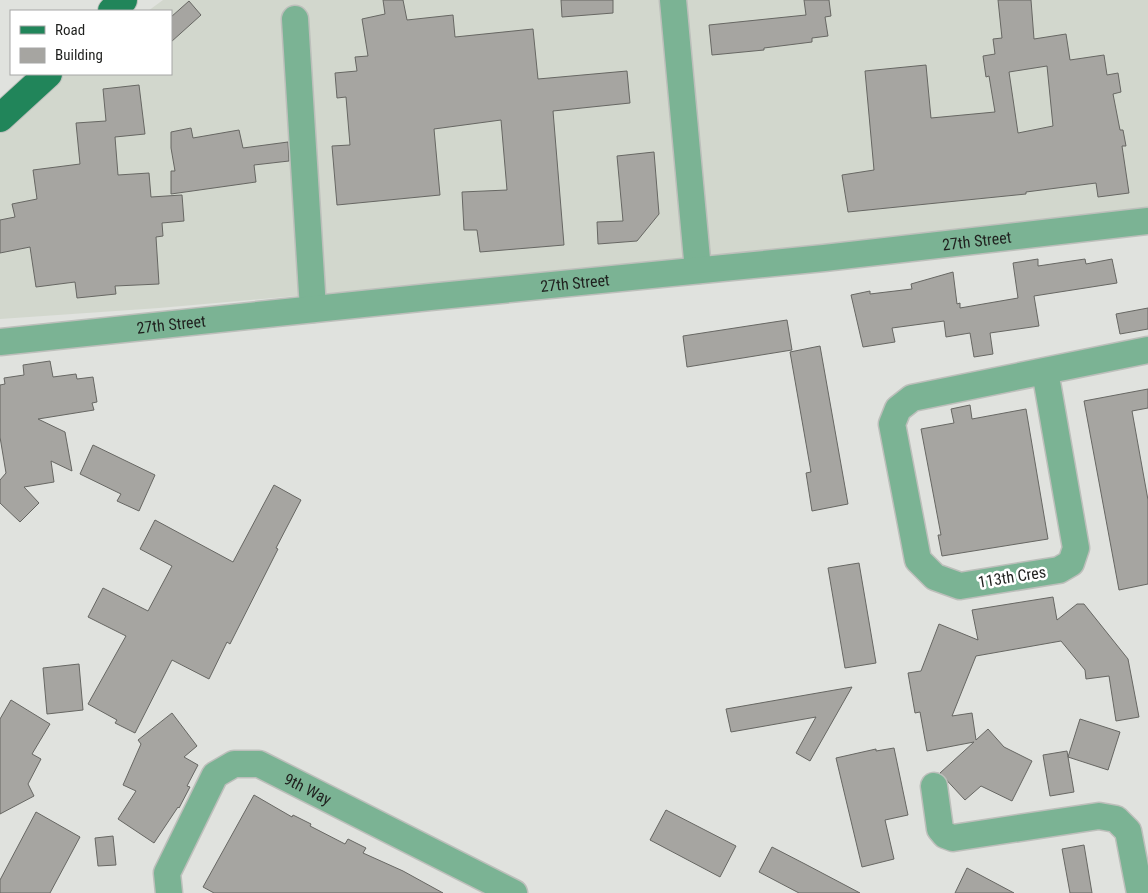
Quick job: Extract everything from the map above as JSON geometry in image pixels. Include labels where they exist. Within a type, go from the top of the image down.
[{"type":"main road","points":[[113,10],[124,0]]},
{"type":"main road","points":[[0,118],[47,75]]},
{"type":"street","points":[[674,0],[698,270]]},
{"type":"street","points":[[295,19],[313,309]]},
{"type":"street","name":"27th Street","points":[[0,342],[824,258],[1148,221]]},
{"type":"street","points":[[1045,371],[1148,350]]},
{"type":"street","name":"113th Cres","points":[[1045,371],[1076,548],[1070,563],[1059,570],[960,586],[935,577],[918,560],[892,424],[898,409],[912,398],[1045,371]]},
{"type":"street","name":"9th Way","points":[[169,893],[167,873],[215,775],[234,764],[259,764],[514,893]]},
{"type":"street","points":[[934,786],[940,829],[945,835],[953,838],[1099,816],[1116,819],[1128,831],[1140,893]]},
{"type":"shaded area","points":[[163,0],[1148,0],[1148,211],[876,245],[159,308],[0,319],[0,122],[63,75],[172,75],[172,10],[149,10]]},
{"type":"building","points":[[383,0],[403,0],[407,20],[453,15],[455,37],[533,29],[538,79],[627,71],[630,103],[553,111],[564,245],[480,252],[477,230],[464,230],[462,192],[507,190],[501,120],[434,129],[440,195],[337,205],[332,146],[350,145],[346,97],[337,98],[335,73],[357,71],[355,57],[368,56],[362,19],[385,14]]},
{"type":"building","points":[[561,0],[613,0],[613,13],[562,17]]},
{"type":"building","points":[[804,0],[829,0],[831,16],[825,17],[828,36],[812,38],[812,42],[764,48],[764,50],[712,55],[709,25],[806,15]]},
{"type":"building","points":[[998,0],[1031,0],[1034,39],[1066,34],[1070,60],[1104,55],[1107,75],[1118,73],[1121,92],[1113,94],[1120,130],[1123,130],[1126,146],[1122,146],[1129,193],[1098,197],[1096,183],[1026,192],[1026,194],[848,212],[842,175],[874,170],[865,71],[926,65],[931,118],[995,112],[989,76],[986,77],[983,56],[995,54],[993,39],[1002,38]],"holes":[[[1047,66],[1053,126],[1018,133],[1009,72]]]},
{"type":"building","points":[[189,1],[201,15],[172,41],[172,16]]},
{"type":"building","points":[[139,85],[145,134],[115,137],[118,175],[149,173],[151,197],[182,195],[184,221],[162,223],[163,236],[156,237],[159,284],[115,286],[116,294],[77,298],[75,282],[36,287],[30,247],[0,253],[0,220],[15,217],[12,204],[37,199],[33,170],[80,164],[76,123],[106,121],[103,89]]},
{"type":"building","points":[[191,128],[193,138],[239,130],[243,148],[288,142],[289,161],[254,165],[256,182],[171,194],[171,171],[175,171],[171,148],[171,132]]},
{"type":"building","points":[[654,152],[659,214],[637,241],[598,244],[597,222],[623,221],[617,156]]},
{"type":"building","points":[[1038,259],[1038,266],[1085,259],[1086,264],[1112,259],[1117,283],[1034,296],[1039,326],[990,333],[993,354],[974,357],[970,333],[946,337],[944,321],[892,328],[895,342],[863,347],[851,295],[870,291],[870,294],[912,289],[911,284],[953,272],[957,304],[960,303],[960,308],[1018,298],[1013,263]]},
{"type":"building","points":[[1148,308],[1148,329],[1120,334],[1116,314]]},
{"type":"building","points":[[787,320],[792,350],[687,367],[683,336]]},
{"type":"building","points":[[820,346],[848,504],[812,511],[806,473],[811,472],[790,352]]},
{"type":"building","points":[[50,361],[53,377],[76,374],[77,379],[93,377],[97,402],[92,403],[94,410],[38,419],[65,432],[72,471],[51,461],[54,482],[24,487],[39,503],[20,522],[0,503],[0,480],[6,473],[0,437],[0,385],[5,384],[4,378],[24,375],[23,365]]},
{"type":"building","points":[[1148,389],[1148,408],[1132,411],[1148,500],[1148,584],[1119,590],[1084,401]]},
{"type":"building","points":[[970,405],[972,419],[1026,409],[1048,539],[942,556],[938,535],[941,535],[921,429],[954,423],[951,409]]},
{"type":"building","points":[[93,445],[155,475],[139,511],[117,501],[121,494],[80,474]]},
{"type":"building","points":[[274,485],[301,500],[230,644],[227,642],[209,679],[172,660],[135,733],[115,723],[117,720],[88,704],[126,636],[88,617],[103,588],[148,611],[172,566],[140,549],[155,520],[233,562]]},
{"type":"building","points":[[859,563],[876,663],[845,668],[828,568]]},
{"type":"building","points":[[1053,597],[1057,620],[1077,604],[1084,604],[1128,659],[1139,717],[1116,721],[1109,676],[1086,679],[1085,670],[1061,641],[976,656],[952,716],[972,713],[976,740],[988,729],[1004,747],[1032,761],[1012,801],[981,786],[965,800],[940,773],[974,742],[927,751],[920,712],[915,713],[908,673],[921,671],[939,624],[978,640],[972,610]]},
{"type":"building","points":[[79,664],[83,710],[47,714],[43,668]]},
{"type":"building","points":[[852,687],[810,761],[796,753],[816,717],[731,732],[726,709]]},
{"type":"building","points":[[11,700],[50,724],[32,754],[41,759],[28,784],[34,796],[0,814],[0,719]]},
{"type":"building","points":[[172,713],[197,746],[184,757],[198,765],[187,786],[190,787],[179,808],[154,843],[118,819],[136,791],[123,785],[141,744],[138,740]]},
{"type":"building","points":[[1080,719],[1120,732],[1108,770],[1068,757]]},
{"type":"building","points":[[894,748],[908,815],[885,820],[894,859],[862,867],[836,758],[876,749],[876,751]]},
{"type":"building","points":[[1067,751],[1074,792],[1050,796],[1043,755]]},
{"type":"building","points":[[254,795],[345,844],[348,839],[366,848],[363,853],[403,871],[443,893],[214,893],[203,887]]},
{"type":"building","points":[[666,810],[736,846],[720,877],[650,840]]},
{"type":"building","points":[[36,812],[80,837],[50,893],[0,893],[0,880]]},
{"type":"building","points":[[113,836],[116,865],[98,866],[95,838]]},
{"type":"building","points":[[1084,845],[1092,893],[1070,893],[1062,849]]},
{"type":"building","points":[[772,847],[860,893],[799,893],[759,872]]},
{"type":"building","points":[[967,868],[1014,893],[955,893]]}]
